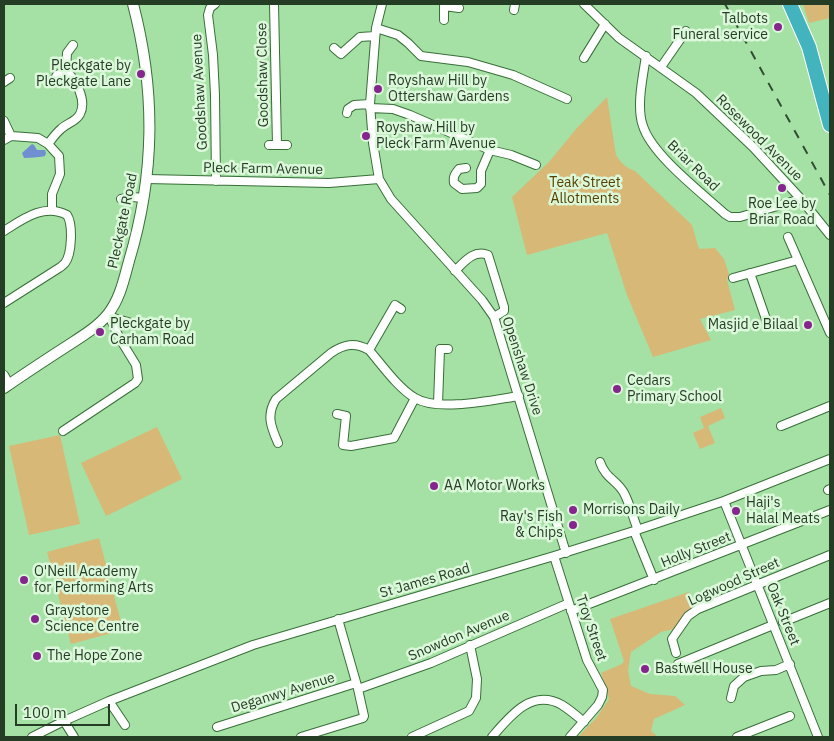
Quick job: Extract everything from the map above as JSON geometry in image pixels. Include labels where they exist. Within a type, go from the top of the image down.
[{"type":"highway","points":[[790,4],[809,47],[830,125]]},
{"type":"main road","name":"Pleckgate Road","points":[[6,382],[82,337],[108,314],[122,286],[135,241],[144,198],[150,125],[145,58],[133,4]]},
{"type":"street","name":"Goodshaw Avenue","points":[[214,4],[210,8],[208,15],[215,95],[216,181]]},
{"type":"street","name":"Goodshaw Close","points":[[274,4],[273,145],[287,145]]},
{"type":"street","name":"Rosewood Avenue","points":[[584,4],[619,38],[696,93],[752,147],[800,199],[830,236]]},
{"type":"street","name":"Openshaw Drive","points":[[379,5],[370,106],[373,143],[379,179],[391,199],[482,300],[494,317],[566,553]]},
{"type":"street","points":[[444,20],[444,5],[459,8]]},
{"type":"street","points":[[584,58],[605,24]]},
{"type":"street","points":[[661,67],[686,31]]},
{"type":"street","points":[[334,48],[341,54],[360,38],[376,32],[398,36],[421,56],[468,62],[513,75],[568,99]]},
{"type":"street","points":[[48,144],[61,128],[77,118],[81,110],[80,92],[75,80],[66,71],[67,53],[73,45]]},
{"type":"street","name":"Briar Road","points":[[646,56],[641,88],[640,109],[642,126],[650,140],[666,159],[724,214],[730,217],[740,217],[800,199]]},
{"type":"street","points":[[53,82],[57,76],[66,71]]},
{"type":"street","points":[[347,113],[348,108],[354,105],[392,109],[490,150],[511,155],[536,165]]},
{"type":"street","points":[[4,121],[7,138],[32,137],[48,144],[59,156],[58,181],[52,194],[52,209]]},
{"type":"street","points":[[466,168],[459,169],[456,172],[453,177],[454,183],[462,189],[477,188],[481,184],[481,170],[490,150]]},
{"type":"street","name":"Pleck Farm Avenue","points":[[147,179],[329,183],[379,179]]},
{"type":"street","points":[[121,199],[132,197],[144,198]]},
{"type":"street","points":[[4,231],[36,213],[52,209],[67,215],[71,220],[69,252],[66,262],[4,303]]},
{"type":"street","points":[[788,237],[830,333]]},
{"type":"street","points":[[455,271],[474,254],[483,253],[488,255],[504,307],[504,311],[494,317]]},
{"type":"street","points":[[733,278],[798,260]]},
{"type":"street","points":[[750,273],[767,322]]},
{"type":"street","points":[[369,350],[395,305],[401,309]]},
{"type":"street","points":[[108,314],[114,318],[138,325]]},
{"type":"street","points":[[63,431],[135,383],[138,378],[136,365],[120,339],[108,314]]},
{"type":"street","points":[[278,443],[270,421],[271,409],[276,399],[340,348],[351,344],[362,346],[369,350],[406,392],[423,402],[454,404],[519,396]]},
{"type":"street","points":[[438,404],[440,348],[448,349]]},
{"type":"street","points":[[337,414],[346,416],[343,445],[351,446],[394,438],[415,398]]},
{"type":"street","points":[[781,426],[830,406]]},
{"type":"street","name":"St James Road","points":[[32,737],[109,701],[253,645],[566,553],[724,501],[830,458]]},
{"type":"street","points":[[600,462],[606,474],[624,491],[654,580]]},
{"type":"street","name":"Oak Street","points":[[724,501],[818,737]]},
{"type":"street","name":"Holly Street","points":[[570,607],[654,580],[830,510]]},
{"type":"street","name":"Logwood Street","points":[[676,653],[672,639],[688,616],[698,609],[830,555]]},
{"type":"street","name":"Troy Street","points":[[554,556],[587,660],[603,690],[598,705],[584,722]]},
{"type":"street","points":[[783,622],[830,603]]},
{"type":"street","name":"Snowdon Avenue","points":[[357,686],[431,663],[470,645],[570,607]]},
{"type":"street","points":[[301,737],[363,718],[365,713],[338,619]]},
{"type":"street","points":[[678,664],[773,625]]},
{"type":"street","points":[[412,737],[469,711],[476,698],[477,679],[470,645]]},
{"type":"street","points":[[731,698],[732,684],[744,677],[761,671],[776,670],[790,664]]},
{"type":"street","name":"Deganwy Avenue","points":[[217,726],[357,686]]},
{"type":"street","points":[[492,737],[522,706],[544,699],[561,705],[584,722],[570,737]]},
{"type":"street","points":[[109,701],[125,725]]},
{"type":"street","points":[[737,737],[790,716]]},
{"type":"street","points":[[64,721],[74,737]]},
{"type":"green space","points":[[803,4],[830,4],[830,18],[809,23]]},
{"type":"green space","name":"Teak Street Allotments","points":[[607,97],[618,158],[626,167],[635,171],[692,225],[699,249],[715,248],[724,259],[729,274],[727,280],[735,310],[700,319],[711,340],[653,357],[627,295],[607,233],[527,255],[512,197],[549,162],[577,128]]},
{"type":"green space","points":[[721,408],[725,418],[708,426],[715,443],[700,449],[693,433],[704,428],[700,417]]},
{"type":"green space","points":[[157,427],[182,479],[106,516],[81,463]]},
{"type":"green space","points":[[60,435],[80,524],[29,535],[9,446]]},
{"type":"green space","points":[[99,538],[123,630],[71,644],[47,552]]},
{"type":"green space","points":[[689,592],[693,606],[674,629],[661,632],[631,652],[628,671],[631,686],[650,694],[675,696],[685,705],[654,719],[651,731],[658,737],[578,737],[597,717],[609,699],[601,673],[622,664],[624,661],[610,619]]},
{"type":"water","points":[[32,144],[37,150],[45,150],[45,156],[24,158],[22,153]]},
{"type":"railway","points":[[725,4],[830,195]]},
{"type":"place","name":"Talbots Funeral service","points":[[778,27]]},
{"type":"place","name":"Pleckgate by Pleckgate Lane","points":[[141,74]]},
{"type":"place","name":"Royshaw Hill by Ottershaw Gardens","points":[[378,89]]},
{"type":"place","name":"Royshaw Hill by Pleck Farm Avenue","points":[[366,136]]},
{"type":"place","name":"Roe Lee by Briar Road","points":[[782,188]]},
{"type":"place","name":"Masjid e Bilaal","points":[[808,325]]},
{"type":"place","name":"Pleckgate by Carham Road","points":[[100,332]]},
{"type":"place","name":"Cedars Primary School","points":[[617,389]]},
{"type":"place","name":"AA Motor Works","points":[[434,486]]},
{"type":"place","name":"Morrisons Daily","points":[[573,510]]},
{"type":"place","name":"Haji's Halal Meats","points":[[736,511]]},
{"type":"place","name":"Ray's Fish & Chips","points":[[573,525]]},
{"type":"place","name":"O'Neill Academy for Performing Arts","points":[[24,580]]},
{"type":"place","name":"Graystone Science Centre","points":[[35,619]]},
{"type":"place","name":"The Hope Zone","points":[[37,656]]},
{"type":"place","name":"Bastwell House","points":[[645,669]]}]
